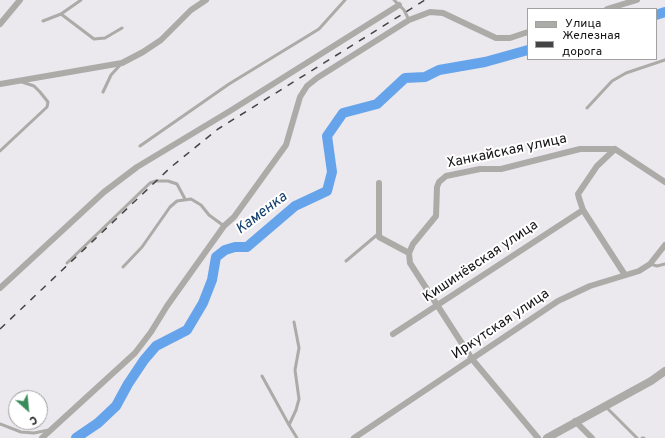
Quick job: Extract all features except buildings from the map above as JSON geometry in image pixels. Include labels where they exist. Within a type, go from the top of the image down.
[{"type":"street","points":[[0,24],[20,0]]},
{"type":"street","points":[[0,84],[22,82],[122,63],[161,40],[191,10],[206,0]]},
{"type":"street","points":[[610,8],[637,0]]},
{"type":"street","points":[[0,288],[104,192],[137,167],[230,111],[399,5]]},
{"type":"street","points":[[42,438],[100,387],[135,353],[224,226],[234,217],[286,145],[300,97],[307,86],[317,78],[409,20],[430,12],[443,13],[496,38],[510,38],[527,32]]},
{"type":"street","name":"Ханкайская улица","points":[[409,253],[413,244],[436,216],[436,187],[446,176],[480,169],[501,169],[580,149],[615,149]]},
{"type":"street","points":[[625,275],[583,210],[578,194],[597,166],[615,149],[665,182]]},
{"type":"street","points":[[378,183],[378,234],[381,239],[409,253],[412,266],[472,359],[538,438]]},
{"type":"street","name":"Кишинёвская улица","points":[[393,334],[583,210]]},
{"type":"street","name":"Иркутская улица","points":[[354,438],[558,301],[590,286],[639,271],[650,264],[665,245]]},
{"type":"street","points":[[547,438],[651,381],[665,371]]},
{"type":"street","points":[[576,421],[592,438]]},
{"type":"lane","points":[[14,9],[15,0]]},
{"type":"lane","points":[[42,21],[61,14],[81,0]]},
{"type":"lane","points":[[394,0],[404,10],[409,20]]},
{"type":"lane","points":[[140,146],[229,84],[319,29],[342,1]]},
{"type":"lane","points":[[61,14],[94,39],[105,38],[122,28]]},
{"type":"lane","points":[[587,108],[612,81],[626,73],[665,60]]},
{"type":"lane","points":[[103,92],[111,75],[122,63]]},
{"type":"lane","points":[[0,151],[47,107],[48,102],[34,86],[22,82]]},
{"type":"lane","points":[[67,264],[150,184],[156,181],[168,181],[177,184],[185,199]]},
{"type":"lane","points":[[123,267],[142,247],[170,207],[177,201],[191,199],[201,205],[209,215],[224,226]]},
{"type":"lane","points":[[346,261],[378,234]]},
{"type":"lane","points":[[650,264],[657,266],[665,264]]},
{"type":"lane","points":[[289,425],[299,399],[295,370],[299,348],[294,322]]},
{"type":"lane","points":[[262,376],[297,438]]},
{"type":"lane","points":[[605,405],[637,438]]},
{"type":"lane","points":[[0,424],[21,432],[34,433],[51,429]]},
{"type":"waterway","name":"Каменка","points":[[657,15],[665,12]]},
{"type":"waterway","name":"Каменка","points":[[76,438],[98,423],[116,406],[128,384],[144,360],[156,346],[187,330],[203,303],[212,280],[216,257],[225,250],[235,247],[247,247],[295,206],[327,191],[332,172],[327,136],[343,113],[377,104],[405,78],[425,77],[439,70],[485,62],[527,50]]},
{"type":"railway","points":[[0,329],[171,167],[218,129],[425,0]]}]
